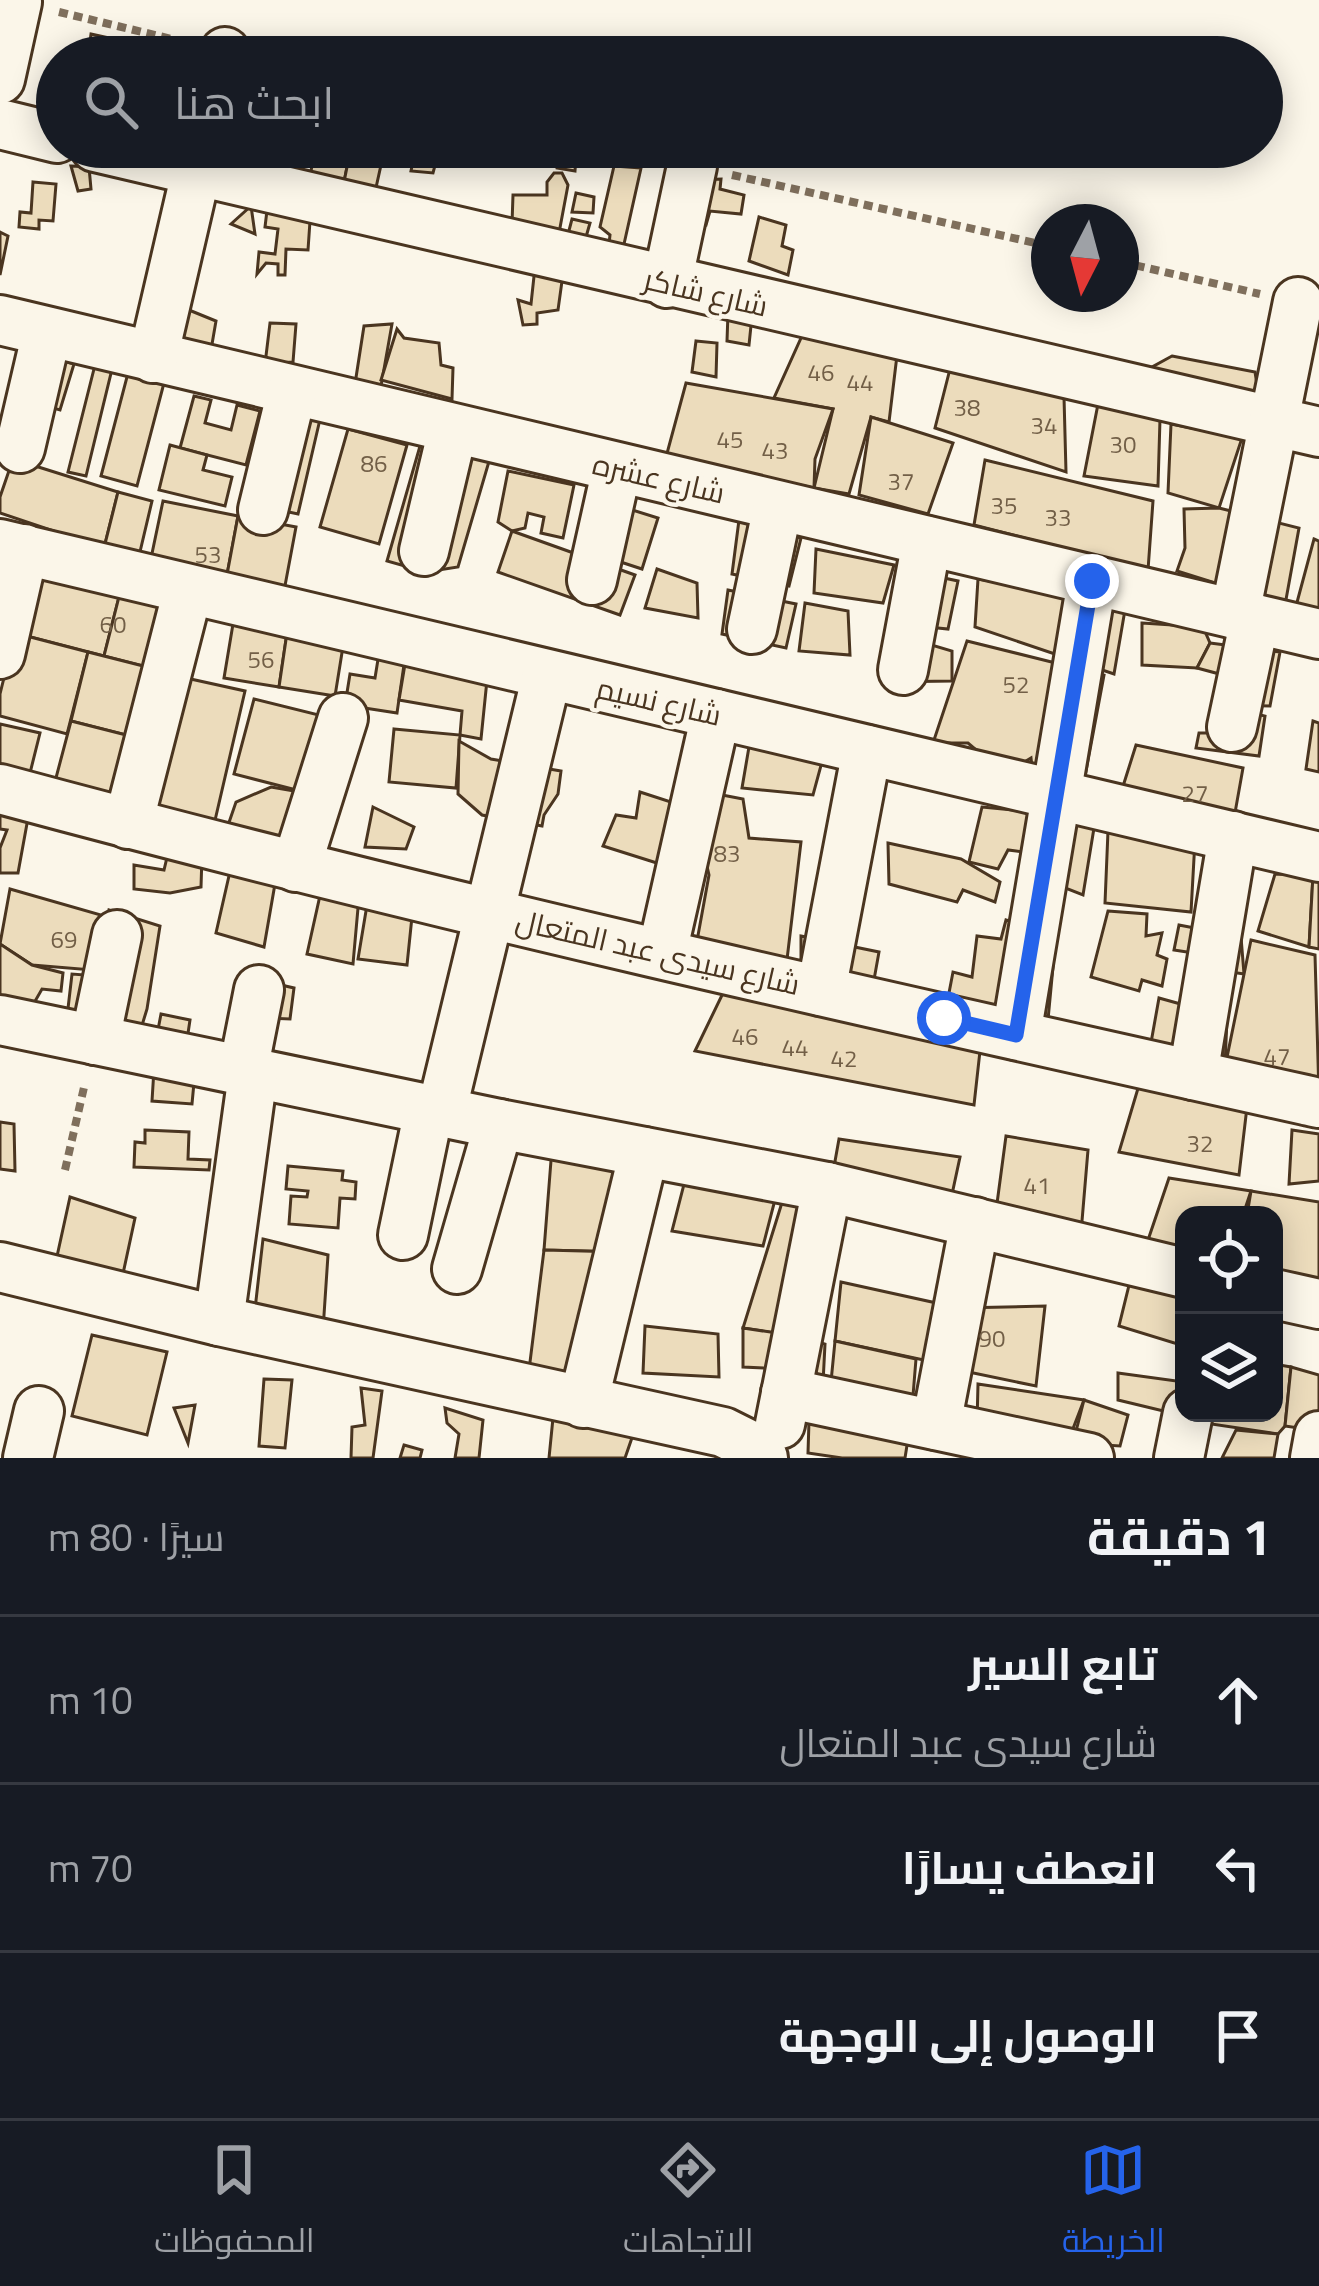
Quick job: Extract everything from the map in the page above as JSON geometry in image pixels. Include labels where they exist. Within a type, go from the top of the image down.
[{"type":"street","points":[[0,79],[17,2]]},
{"type":"street","points":[[0,124],[36,133]]},
{"type":"street","points":[[153,358],[197,168]]},
{"type":"street","name":"شارع شاكر","points":[[233,168],[667,283],[1296,426]]},
{"type":"street","points":[[667,283],[692,168]]},
{"type":"street","points":[[1232,727],[1245,616],[1296,426],[1298,302]]},
{"type":"street","name":"شارع عشره","points":[[0,320],[1319,634]]},
{"type":"street","points":[[20,448],[46,332]]},
{"type":"street","points":[[263,510],[292,391]]},
{"type":"street","points":[[424,551],[453,429]]},
{"type":"street","points":[[592,580],[617,468]]},
{"type":"street","points":[[752,628],[778,506]]},
{"type":"street","points":[[903,670],[927,542]]},
{"type":"street","points":[[0,654],[12,546]]},
{"type":"street","name":"شارع نسيم","points":[[12,546],[1319,857]]},
{"type":"street","points":[[1016,1035],[1092,581]]},
{"type":"street","points":[[128,824],[188,590]]},
{"type":"street","points":[[403,1235],[547,674]]},
{"type":"street","points":[[662,953],[716,714]]},
{"type":"street","points":[[296,867],[344,718]]},
{"type":"street","points":[[821,991],[867,750]]},
{"type":"street","name":"شارع سيدى عبد المتعال","points":[[0,789],[296,867],[1319,1103]]},
{"type":"street","points":[[1193,1075],[1233,836]]},
{"type":"street","points":[[95,1040],[117,935]]},
{"type":"street","points":[[219,1321],[259,990]]},
{"type":"street","points":[[0,1020],[826,1187],[1175,1271]]},
{"type":"street","points":[[457,1269],[499,1124]]},
{"type":"street","points":[[584,1403],[644,1152]]},
{"type":"street","points":[[773,1458],[826,1187]]},
{"type":"street","points":[[936,1425],[975,1222]]},
{"type":"street","points":[[0,1267],[219,1321],[723,1432],[763,1458]]},
{"type":"street","points":[[1283,1296],[1319,1304]]},
{"type":"street","points":[[786,1393],[1088,1458]]},
{"type":"street","points":[[1179,1458],[1186,1422]]},
{"type":"street","points":[[1315,1458],[1319,1436]]},
{"type":"path","points":[[17,2],[150,36]]},
{"type":"path","points":[[701,168],[1031,242]]},
{"type":"path","points":[[1139,266],[1298,302]]},
{"type":"path","points":[[65,1169],[95,1040]]},
{"type":"building","points":[[72,168],[89,168],[91,189],[78,191]]},
{"type":"building","points":[[312,168],[347,168],[341,197],[308,185]]},
{"type":"building","points":[[347,168],[380,168],[373,201],[341,197]]},
{"type":"building","points":[[412,168],[434,168],[433,173]]},
{"type":"building","points":[[614,168],[641,168],[622,253],[609,244],[610,235],[600,227]]},
{"type":"building","points":[[554,173],[562,173],[568,185],[559,233],[512,224],[513,195],[547,195],[547,182]]},
{"type":"building","points":[[721,179],[720,189],[744,195],[741,214],[710,211],[706,225],[686,222],[695,180]]},
{"type":"building","points":[[33,182],[56,184],[53,221],[39,220],[39,229],[19,227],[20,212],[31,213]]},
{"type":"building","points":[[576,193],[594,197],[593,213],[572,212]]},
{"type":"building","points":[[268,202],[310,221],[308,250],[286,249],[285,275],[278,275],[278,264],[266,263],[257,274],[259,252],[275,254],[278,229],[265,227]]},
{"type":"building","points":[[251,206],[255,234],[231,224]]},
{"type":"building","points":[[759,217],[786,225],[782,246],[793,250],[788,275],[749,261]]},
{"type":"building","points":[[572,219],[590,223],[584,244],[566,242]]},
{"type":"building","points":[[0,232],[8,236],[0,275]]},
{"type":"building","points":[[535,267],[563,274],[558,310],[537,313],[537,324],[523,325],[518,300],[531,304]]},
{"type":"building","points":[[184,308],[216,321],[211,350],[146,336]]},
{"type":"building","points":[[728,313],[752,316],[749,345],[727,341]]},
{"type":"building","points":[[270,323],[296,324],[293,362],[265,364]]},
{"type":"building","points":[[392,324],[381,386],[355,384],[364,326]]},
{"type":"building","points":[[806,327],[898,347],[889,422],[871,417],[849,494],[814,488],[833,409],[774,398]]},
{"type":"building","points":[[397,329],[404,338],[439,343],[441,365],[453,368],[452,399],[381,380]]},
{"type":"building","points":[[696,341],[717,343],[716,377],[692,372]]},
{"type":"building","points":[[1172,356],[1255,372],[1259,397],[1143,372]]},
{"type":"building","points":[[54,358],[74,364],[60,410],[39,404]]},
{"type":"building","points":[[95,365],[112,369],[86,476],[68,472]]},
{"type":"building","points":[[951,365],[1064,397],[1066,472],[935,428]]},
{"type":"building","points":[[128,373],[164,383],[137,486],[101,476]]},
{"type":"building","points":[[686,383],[833,409],[815,459],[814,488],[666,457]]},
{"type":"building","points":[[194,396],[211,400],[205,423],[231,430],[237,405],[260,411],[246,465],[180,448]]},
{"type":"building","points":[[1099,399],[1160,419],[1158,486],[1084,476]]},
{"type":"building","points":[[298,410],[321,415],[298,514],[275,509]]},
{"type":"building","points":[[871,417],[953,443],[928,514],[859,495]]},
{"type":"building","points":[[1171,424],[1242,438],[1219,508],[1168,493]]},
{"type":"building","points":[[348,429],[407,445],[379,544],[320,527]]},
{"type":"building","points":[[422,439],[490,458],[458,567],[426,572],[387,561]]},
{"type":"building","points":[[170,445],[207,455],[203,470],[232,477],[225,506],[159,490]]},
{"type":"building","points":[[13,459],[118,492],[104,548],[0,513],[0,497]]},
{"type":"building","points":[[985,460],[1153,501],[1148,570],[974,525]]},
{"type":"building","points":[[508,471],[574,485],[563,538],[541,533],[544,517],[528,513],[525,528],[512,531],[498,522]]},
{"type":"building","points":[[118,492],[152,501],[139,556],[104,548]]},
{"type":"building","points":[[594,498],[658,518],[642,569],[578,548]]},
{"type":"building","points":[[163,501],[238,516],[226,580],[150,563]]},
{"type":"building","points":[[1219,508],[1299,528],[1285,605],[1177,571],[1185,548],[1184,509]]},
{"type":"building","points":[[238,516],[296,527],[284,591],[226,580]]},
{"type":"building","points":[[739,520],[801,538],[789,586],[732,574]]},
{"type":"building","points":[[512,531],[635,575],[620,615],[498,572]]},
{"type":"building","points":[[1314,539],[1319,541],[1319,610],[1296,606]]},
{"type":"building","points":[[816,549],[894,565],[883,603],[814,593]]},
{"type":"building","points":[[34,562],[122,585],[104,656],[15,633]]},
{"type":"building","points":[[657,569],[697,583],[698,618],[645,608]]},
{"type":"building","points":[[911,571],[958,581],[948,629],[918,626]]},
{"type":"building","points":[[978,579],[1126,604],[1114,674],[975,627]]},
{"type":"building","points":[[122,585],[177,599],[159,670],[104,656]]},
{"type":"building","points":[[728,590],[796,604],[786,648],[722,634]]},
{"type":"building","points":[[805,603],[848,611],[850,655],[799,651]]},
{"type":"building","points":[[234,618],[288,626],[279,687],[224,678]]},
{"type":"building","points":[[1142,623],[1203,627],[1210,643],[1197,668],[1142,665]]},
{"type":"building","points":[[288,626],[345,634],[335,696],[279,687]]},
{"type":"building","points":[[888,632],[952,651],[952,681],[883,682]]},
{"type":"building","points":[[15,633],[88,652],[67,734],[0,716],[0,694]]},
{"type":"building","points":[[967,641],[1104,675],[1084,782],[1033,775],[1031,758],[1011,770],[988,760],[968,743],[933,743]]},
{"type":"building","points":[[1210,643],[1280,652],[1270,706],[1221,705],[1223,675],[1197,668]]},
{"type":"building","points":[[380,647],[406,651],[397,713],[345,705],[350,674],[375,678]]},
{"type":"building","points":[[88,652],[159,670],[142,739],[71,721]]},
{"type":"building","points":[[406,658],[487,680],[481,739],[460,735],[462,711],[399,700]]},
{"type":"building","points":[[177,676],[245,691],[213,829],[139,810]]},
{"type":"building","points":[[254,699],[327,717],[308,793],[234,774]]},
{"type":"building","points":[[1221,705],[1265,716],[1259,756],[1196,748],[1199,733],[1217,733]]},
{"type":"building","points":[[71,721],[142,739],[122,813],[52,793]]},
{"type":"building","points":[[1313,721],[1319,723],[1319,772],[1306,769]]},
{"type":"building","points":[[0,724],[40,733],[27,785],[0,779]]},
{"type":"building","points":[[394,729],[460,735],[456,788],[389,782]]},
{"type":"building","points":[[459,741],[491,759],[561,771],[558,794],[542,826],[482,815],[458,794]]},
{"type":"building","points":[[750,741],[823,758],[813,795],[742,788]]},
{"type":"building","points":[[1136,745],[1243,768],[1233,824],[1119,799]]},
{"type":"building","points":[[271,787],[300,792],[284,852],[224,837],[236,802]]},
{"type":"building","points":[[640,792],[671,802],[660,864],[603,846],[616,815],[636,818]]},
{"type":"building","points":[[717,794],[743,799],[749,838],[801,842],[786,968],[695,952],[709,875],[701,840]]},
{"type":"building","points":[[0,804],[28,818],[18,873],[0,873],[0,848],[7,830],[0,829]]},
{"type":"building","points":[[373,807],[414,827],[406,849],[365,847]]},
{"type":"building","points":[[982,807],[1035,812],[1094,828],[1083,895],[1027,873],[1045,855],[1008,850],[998,869],[969,862]]},
{"type":"building","points":[[1108,831],[1195,840],[1191,912],[1105,903]]},
{"type":"building","points":[[888,843],[961,859],[1000,882],[995,902],[963,890],[957,902],[889,884]]},
{"type":"building","points":[[169,849],[202,855],[201,887],[170,893],[134,889],[134,865],[164,870]]},
{"type":"building","points":[[231,867],[276,878],[264,947],[216,933]]},
{"type":"building","points":[[1275,874],[1313,875],[1309,947],[1258,931]]},
{"type":"building","points":[[1313,875],[1319,876],[1319,949],[1309,947]]},
{"type":"building","points":[[10,889],[101,915],[92,970],[32,965],[0,944]]},
{"type":"building","points":[[321,891],[359,897],[353,964],[307,954]]},
{"type":"building","points":[[369,893],[413,907],[407,965],[358,959]]},
{"type":"building","points":[[109,910],[160,926],[139,1035],[67,1017],[72,974],[98,976]]},
{"type":"building","points":[[1108,911],[1147,914],[1146,936],[1162,933],[1157,955],[1167,959],[1162,986],[1142,980],[1139,991],[1091,977]]},
{"type":"building","points":[[1006,920],[1056,935],[1046,1041],[944,1019],[953,972],[972,977],[977,936],[1001,939]]},
{"type":"building","points":[[1179,925],[1241,937],[1244,974],[1211,969],[1213,956],[1174,950]]},
{"type":"building","points":[[801,936],[879,952],[870,1002],[801,987]]},
{"type":"building","points":[[1251,940],[1315,955],[1319,1095],[1225,1067]]},
{"type":"building","points":[[0,944],[32,965],[63,973],[61,991],[42,989],[30,1010],[0,1000]]},
{"type":"building","points":[[268,982],[294,988],[290,1019],[243,1017]]},
{"type":"building","points":[[724,991],[980,1051],[974,1105],[695,1051]]},
{"type":"building","points":[[1159,998],[1227,1017],[1225,1067],[1147,1065]]},
{"type":"building","points":[[161,1014],[190,1020],[187,1040],[157,1035]]},
{"type":"building","points":[[154,1069],[195,1072],[192,1104],[152,1101]]},
{"type":"building","points":[[1139,1085],[1247,1107],[1239,1175],[1119,1152]]},
{"type":"building","points":[[0,1122],[14,1124],[15,1171],[0,1169]]},
{"type":"building","points":[[145,1130],[189,1132],[188,1159],[210,1160],[209,1170],[134,1167],[135,1142],[145,1143]]},
{"type":"building","points":[[1292,1130],[1319,1134],[1319,1181],[1289,1184]]},
{"type":"building","points":[[553,1135],[638,1139],[621,1252],[544,1250]]},
{"type":"building","points":[[1006,1136],[1088,1150],[1081,1233],[994,1226]]},
{"type":"building","points":[[839,1139],[960,1157],[951,1199],[832,1178]]},
{"type":"building","points":[[690,1161],[777,1192],[763,1246],[672,1231]]},
{"type":"building","points":[[288,1166],[343,1171],[342,1180],[356,1182],[355,1199],[340,1198],[338,1228],[289,1224],[291,1196],[307,1197],[308,1191],[286,1189]]},
{"type":"building","points":[[1169,1178],[1251,1191],[1246,1206],[1175,1206],[1175,1254],[1146,1246]]},
{"type":"building","points":[[789,1180],[825,1199],[787,1335],[743,1328]]},
{"type":"building","points":[[1251,1191],[1319,1202],[1319,1282],[1283,1274],[1283,1206],[1248,1206]]},
{"type":"building","points":[[70,1197],[135,1218],[121,1283],[54,1270]]},
{"type":"building","points":[[263,1239],[328,1255],[323,1330],[254,1318]]},
{"type":"building","points":[[544,1250],[621,1252],[579,1380],[529,1370]]},
{"type":"building","points":[[1133,1269],[1175,1280],[1175,1343],[1119,1326]]},
{"type":"building","points":[[841,1282],[959,1308],[947,1365],[835,1341]]},
{"type":"building","points":[[1045,1306],[1036,1386],[959,1370],[959,1308]]},
{"type":"building","points":[[645,1326],[718,1334],[719,1377],[643,1373]]},
{"type":"building","points":[[743,1328],[797,1336],[784,1369],[743,1367]]},
{"type":"building","points":[[92,1335],[167,1352],[147,1435],[72,1416]]},
{"type":"building","points":[[797,1336],[825,1344],[823,1383],[798,1389]]},
{"type":"building","points":[[835,1341],[916,1359],[911,1420],[829,1402]]},
{"type":"building","points":[[1283,1366],[1291,1367],[1285,1426],[1278,1434],[1198,1422],[1283,1422]]},
{"type":"building","points":[[1291,1367],[1319,1375],[1319,1431],[1285,1426]]},
{"type":"building","points":[[1118,1373],[1175,1381],[1175,1414],[1118,1400]]},
{"type":"building","points":[[264,1379],[292,1380],[285,1448],[259,1446]]},
{"type":"building","points":[[978,1384],[1084,1400],[1064,1452],[977,1423]]},
{"type":"building","points":[[361,1388],[382,1391],[373,1458],[351,1458],[352,1427],[365,1425]]},
{"type":"building","points":[[1084,1400],[1128,1415],[1120,1446],[1073,1443]]},
{"type":"building","points":[[195,1405],[188,1443],[174,1408]]},
{"type":"building","points":[[445,1408],[483,1420],[479,1458],[455,1458],[459,1434],[447,1423]]},
{"type":"building","points":[[554,1408],[635,1429],[625,1458],[549,1458]]},
{"type":"building","points":[[911,1420],[905,1458],[808,1453],[809,1421]]},
{"type":"building","points":[[1236,1430],[1278,1434],[1274,1458],[1222,1458]]},
{"type":"building","points":[[404,1445],[422,1450],[420,1458],[400,1458]]},
{"type":"route","points":[[944,1018],[1016,1035],[1092,581]]}]
